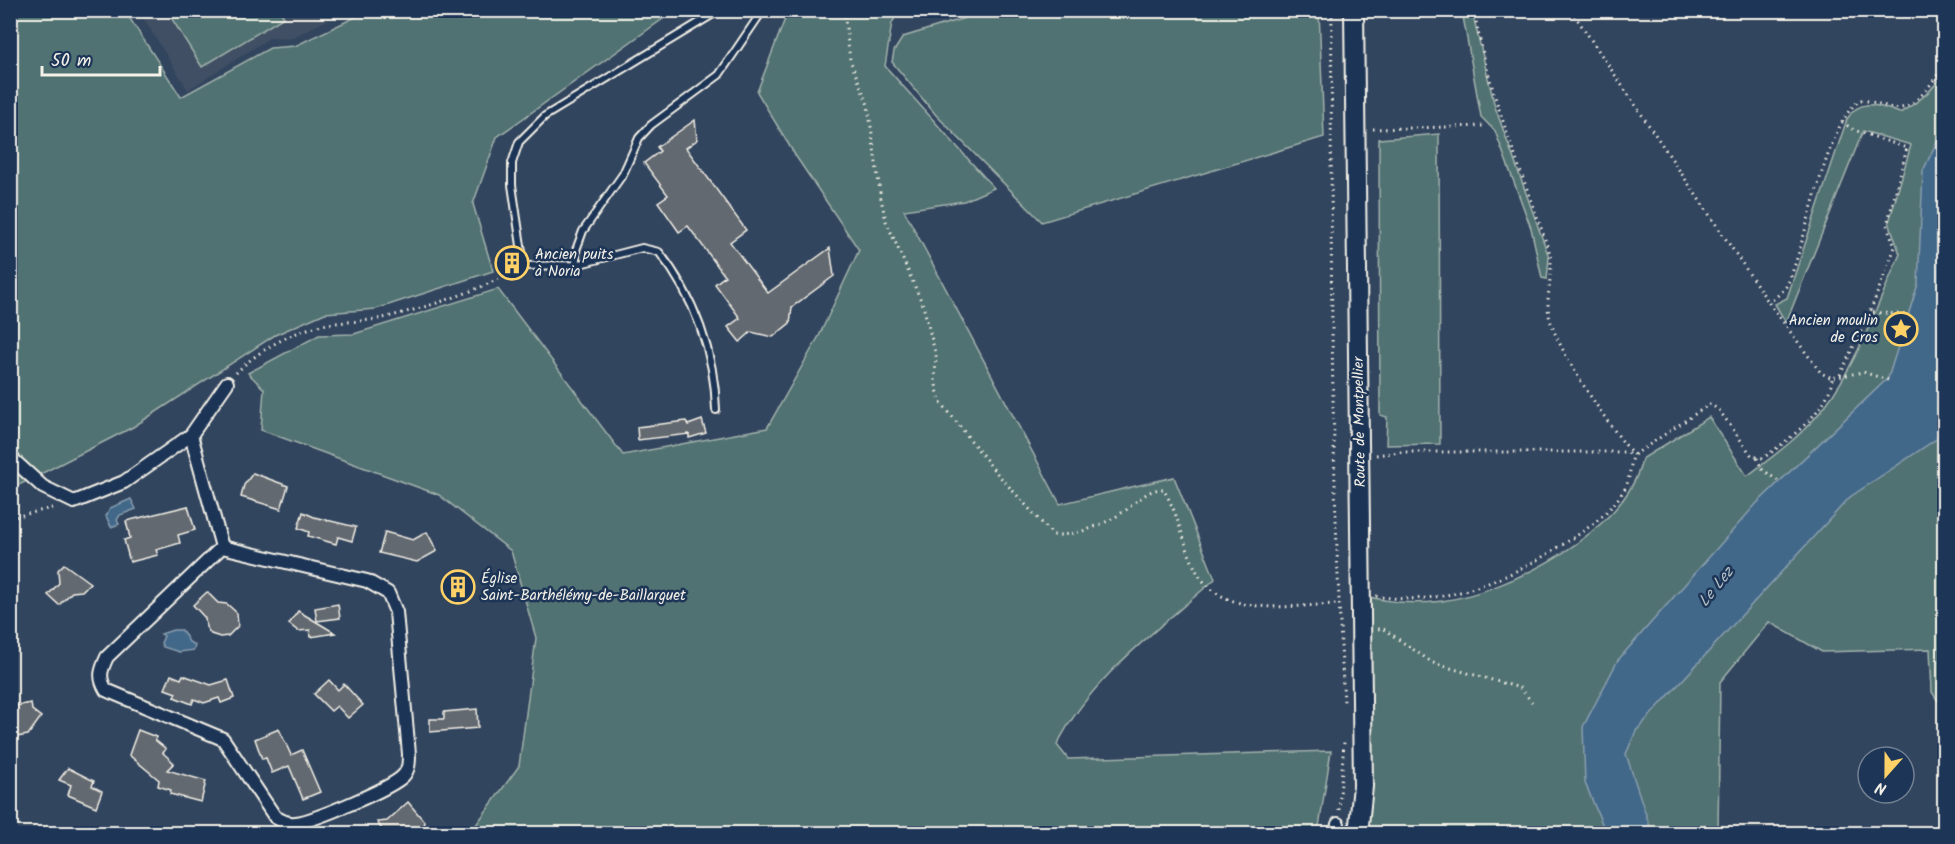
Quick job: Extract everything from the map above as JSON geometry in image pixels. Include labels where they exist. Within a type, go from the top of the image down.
[{"type":"main road","name":"Route de Montpellier","points":[[1354,10],[1363,786],[1358,834]]},
{"type":"street","points":[[10,457],[43,488],[74,502],[124,482],[191,435],[227,383]]},
{"type":"street","points":[[191,435],[222,548]]},
{"type":"street","points":[[222,548],[367,581],[388,593],[396,612],[409,754],[408,767],[403,777],[342,806],[298,823],[285,823],[275,817],[223,740],[106,690],[100,680],[101,669],[107,657],[222,548]]},
{"type":"lane","points":[[716,410],[713,375],[705,339],[680,283],[658,252],[642,248],[576,265],[524,266],[512,163],[519,142],[526,132],[545,117],[720,10]]},
{"type":"lane","points":[[576,265],[576,250],[583,231],[623,174],[639,138],[651,125],[719,75],[763,10]]},
{"type":"path","points":[[844,10],[850,60],[868,105],[886,221],[922,305],[936,356],[935,381],[940,401],[994,470],[1053,536],[1069,536],[1122,513],[1152,489],[1163,489],[1196,569],[1207,587],[1225,600],[1256,606],[1339,604]]},
{"type":"path","points":[[1332,10],[1331,220],[1339,604],[1344,704]]},
{"type":"path","points":[[1474,10],[1500,115],[1550,254],[1548,312],[1551,324],[1577,374],[1634,455]]},
{"type":"path","points":[[1571,10],[1769,303],[1821,373],[1832,378],[1863,372],[1888,380]]},
{"type":"path","points":[[1769,303],[1787,286],[1817,189],[1847,111],[1861,100],[1878,102],[1895,108],[1912,102],[1926,92],[1944,66]]},
{"type":"path","points":[[1839,376],[1870,312],[1895,247],[1887,225],[1907,148],[1854,130],[1842,122]]},
{"type":"path","points":[[1356,130],[1485,126]]},
{"type":"path","points":[[227,383],[253,358],[302,332],[326,324],[385,318],[403,313],[494,282],[524,266]]},
{"type":"path","points":[[1870,312],[1896,316],[1909,315]]},
{"type":"path","points":[[1757,458],[1762,458],[1779,448],[1798,431],[1826,397],[1832,378]]},
{"type":"path","points":[[1360,594],[1402,601],[1425,600],[1477,587],[1514,573],[1573,539],[1599,520],[1626,488],[1634,455],[1710,404],[1719,410],[1747,450],[1757,458],[1762,469],[1778,481]]},
{"type":"path","points":[[1360,454],[1626,452],[1634,455]]},
{"type":"path","points":[[10,519],[74,502]]},
{"type":"path","points":[[1361,631],[1382,628],[1433,663],[1520,688],[1532,702]]},
{"type":"path","points":[[1337,829],[1344,738]]},
{"type":"shaded area","points":[[139,11],[346,11],[291,38],[271,37],[188,90]]},
{"type":"green space","points":[[991,10],[1319,11],[1324,137],[1042,222],[936,115],[892,62],[894,51],[903,37]]},
{"type":"green space","points":[[11,11],[125,11],[181,97],[270,48],[295,46],[368,11],[674,11],[497,137],[473,204],[493,271],[376,309],[325,313],[275,335],[133,427],[11,489]]},
{"type":"green space","points":[[167,11],[280,11],[284,17],[202,67]]},
{"type":"green space","points":[[788,11],[899,11],[892,23],[885,66],[994,188],[964,201],[904,210],[1060,504],[1174,477],[1215,579],[1107,676],[1071,720],[1057,745],[1068,759],[1331,751],[1318,833],[470,833],[519,766],[536,638],[511,551],[439,495],[261,430],[264,389],[248,373],[319,335],[354,334],[498,289],[623,455],[767,428],[819,336],[859,250],[795,155],[757,92]]},
{"type":"green space","points":[[1462,11],[1472,11],[1495,107],[1549,257],[1547,279],[1542,278],[1531,228],[1495,131],[1481,117]]},
{"type":"green space","points":[[1944,72],[1944,471],[1942,472],[1944,710],[1932,692],[1930,649],[1822,652],[1769,622],[1720,682],[1718,833],[1358,834],[1360,594],[1400,602],[1442,601],[1499,585],[1531,571],[1562,554],[1590,533],[1614,510],[1632,485],[1642,459],[1709,417],[1747,476],[1798,435],[1817,416],[1837,389],[1866,333],[1900,254],[1889,222],[1911,145],[1863,131],[1786,323],[1775,304],[1787,298],[1847,119],[1858,107],[1864,105],[1878,106],[1900,113],[1925,95]]},
{"type":"green space","points":[[1439,134],[1440,444],[1386,445],[1387,417],[1380,415],[1379,139]]},
{"type":"water","name":"Le Lez","points":[[1944,126],[1944,454],[1938,438],[1850,497],[1636,731],[1626,754],[1652,833],[1606,833],[1585,783],[1583,727],[1618,660],[1757,503],[1888,378],[1918,284],[1923,171]]},
{"type":"water","points":[[131,499],[136,509],[120,515],[117,520],[119,524],[111,527],[106,516],[110,508]]},
{"type":"water","points":[[182,630],[189,642],[195,645],[194,650],[179,652],[163,647],[161,643],[164,636],[161,634]]},
{"type":"building","points":[[695,120],[697,140],[686,148],[746,230],[730,242],[768,293],[830,248],[834,276],[792,307],[790,323],[773,337],[751,332],[740,342],[728,327],[740,318],[715,284],[725,276],[688,226],[679,232],[658,202],[668,195],[644,163],[660,151],[657,147]]},
{"type":"building","points":[[702,420],[706,433],[689,438],[689,434],[638,440],[637,427],[686,421],[688,425]]},
{"type":"building","points":[[253,473],[288,486],[281,509],[241,497],[244,485]]},
{"type":"building","points":[[188,506],[195,530],[178,535],[180,543],[156,550],[158,555],[130,562],[124,540],[130,538],[126,521]]},
{"type":"building","points":[[303,512],[314,517],[356,527],[352,541],[338,537],[336,544],[308,536],[309,532],[298,528]]},
{"type":"building","points":[[385,532],[413,540],[427,532],[437,551],[417,562],[379,553]]},
{"type":"building","points":[[64,564],[90,583],[82,591],[72,592],[59,605],[48,595],[59,583],[58,570]]},
{"type":"building","points":[[207,592],[218,603],[227,604],[237,613],[238,626],[228,636],[220,637],[211,634],[206,627],[205,618],[193,605]]},
{"type":"building","points":[[338,604],[340,618],[317,621],[315,608]]},
{"type":"building","points":[[298,611],[335,633],[311,637],[310,630],[298,631],[289,624]]},
{"type":"building","points":[[171,675],[181,679],[183,675],[211,685],[228,680],[234,698],[221,703],[219,698],[204,703],[194,699],[192,704],[174,697],[176,693],[165,689]]},
{"type":"building","points":[[329,680],[338,690],[344,684],[363,705],[348,718],[337,706],[331,711],[314,694]]},
{"type":"building","points":[[31,703],[32,710],[41,717],[28,735],[10,738],[10,707]]},
{"type":"building","points":[[477,709],[478,728],[430,732],[430,719],[444,719],[444,712]]},
{"type":"building","points":[[279,729],[291,755],[302,750],[320,792],[303,799],[289,766],[272,773],[266,758],[262,759],[255,739]]},
{"type":"building","points":[[138,730],[156,737],[155,740],[166,749],[163,753],[174,763],[167,770],[206,781],[201,802],[170,794],[171,790],[158,786],[159,780],[129,755]]},
{"type":"building","points":[[68,768],[94,781],[92,786],[102,791],[96,807],[68,795],[71,785],[59,780]]},
{"type":"building","points":[[408,802],[424,821],[426,834],[385,834],[377,822],[387,821]]},
{"type":"place","name":"Ancien puits à Noria","points":[[512,263]]},
{"type":"place","name":"Ancien moulin de Cros","points":[[1901,329]]},
{"type":"place","name":"Église Saint-Barthélémy-de-Baillarguet","points":[[458,587]]}]
